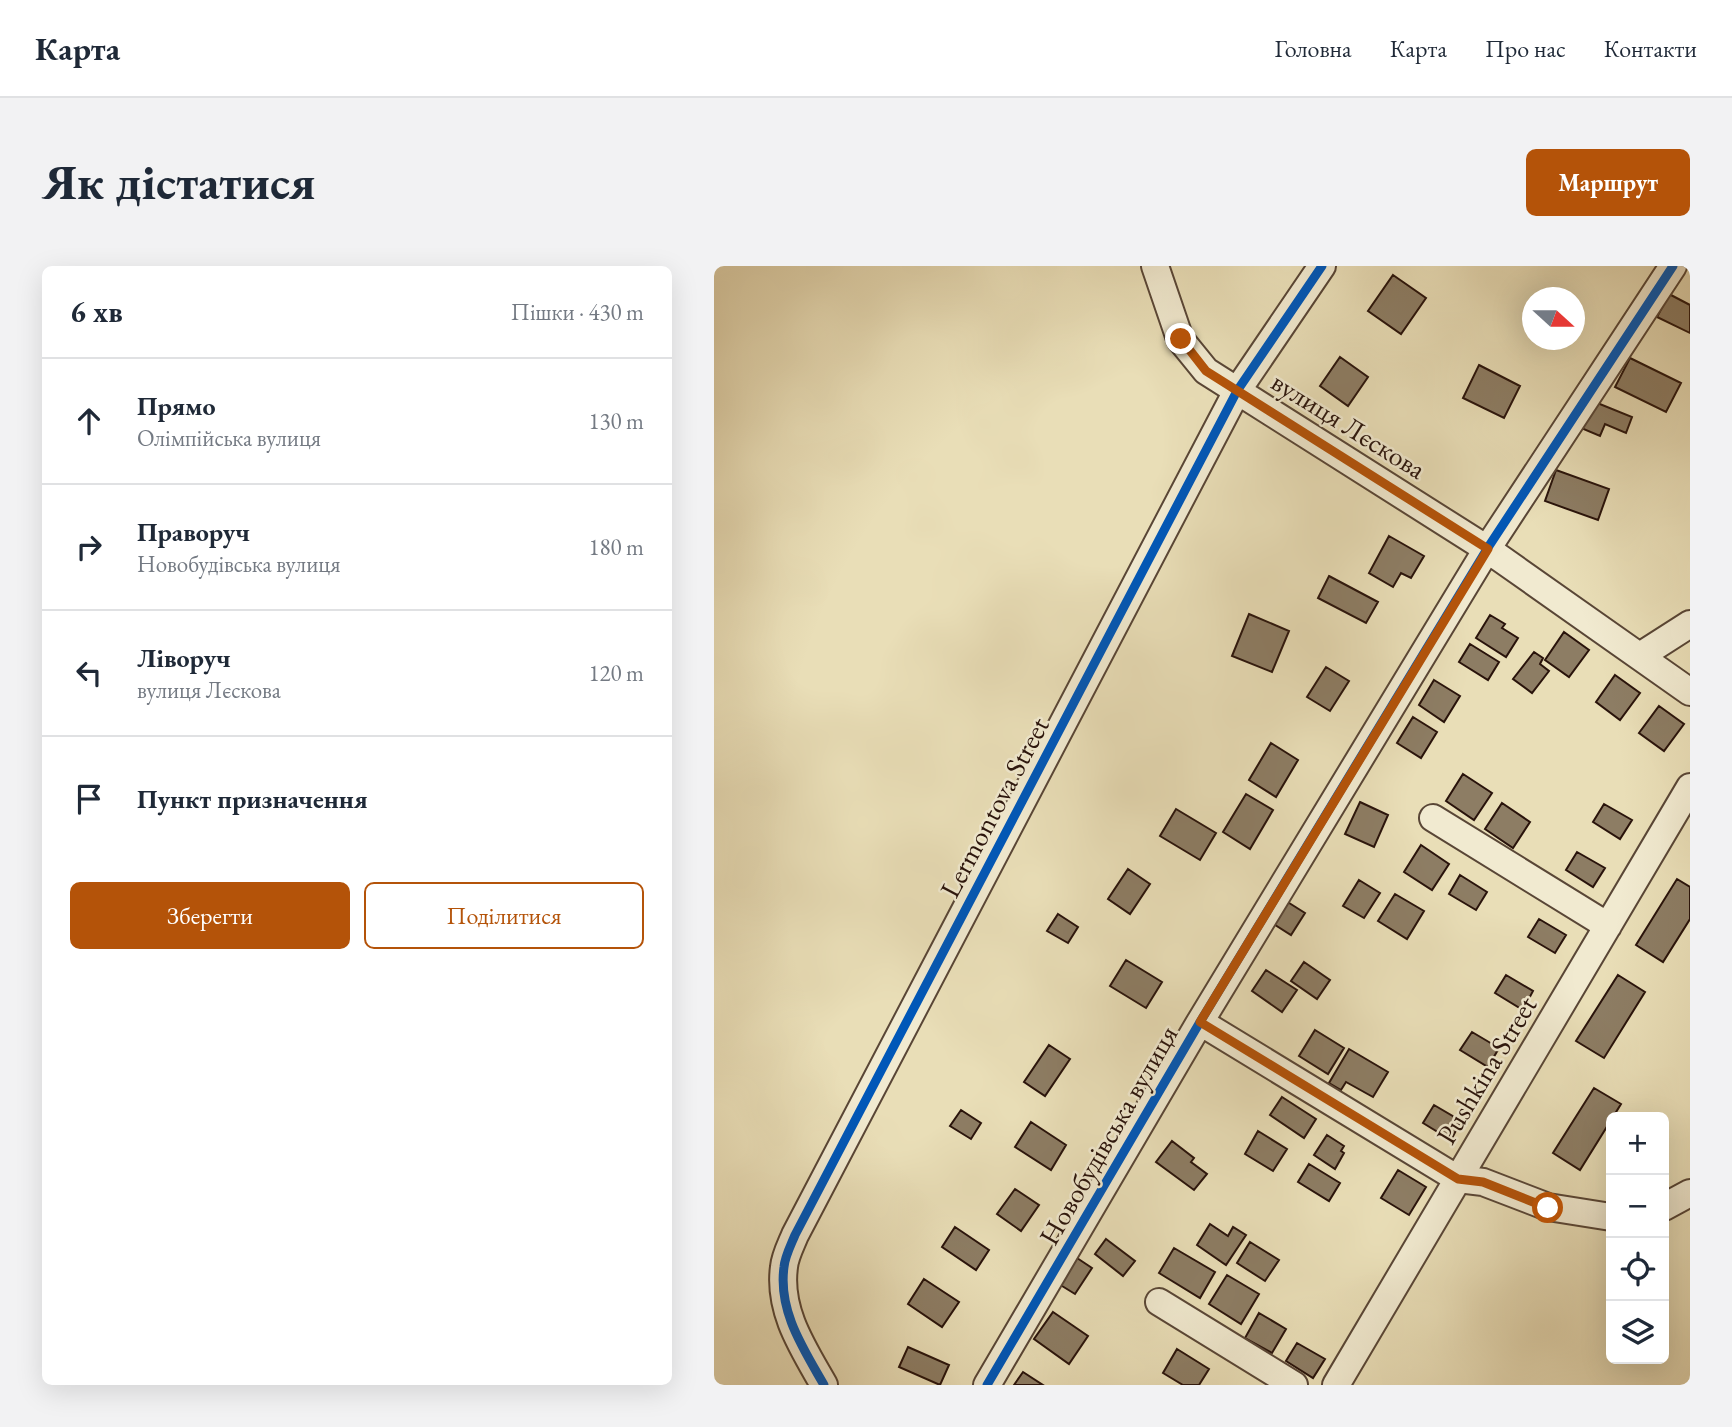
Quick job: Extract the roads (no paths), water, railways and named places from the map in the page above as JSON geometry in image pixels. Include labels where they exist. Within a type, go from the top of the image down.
[{"type":"street","name":"вулиця Лєскова","points":[[1155,266],[1181,339],[1206,371],[1488,549]]},
{"type":"street","name":"Lermontova Street","points":[[824,1385],[798,1338],[783,1299],[784,1265],[795,1235],[1237,391],[1322,266]]},
{"type":"street","name":"Новобудівська вулиця","points":[[987,1385],[1200,1022],[1488,549],[1673,266]]},
{"type":"street","points":[[1488,549],[1690,692]]},
{"type":"street","points":[[1640,656],[1690,624]]},
{"type":"street","name":"Pushkina Street","points":[[1336,1385],[1690,787]]},
{"type":"street","points":[[1433,818],[1608,926]]},
{"type":"street","points":[[1200,1022],[1458,1179],[1483,1182],[1548,1208],[1606,1216]]},
{"type":"street","points":[[1669,1205],[1690,1193]]},
{"type":"street","points":[[1159,1302],[1294,1385]]}]
